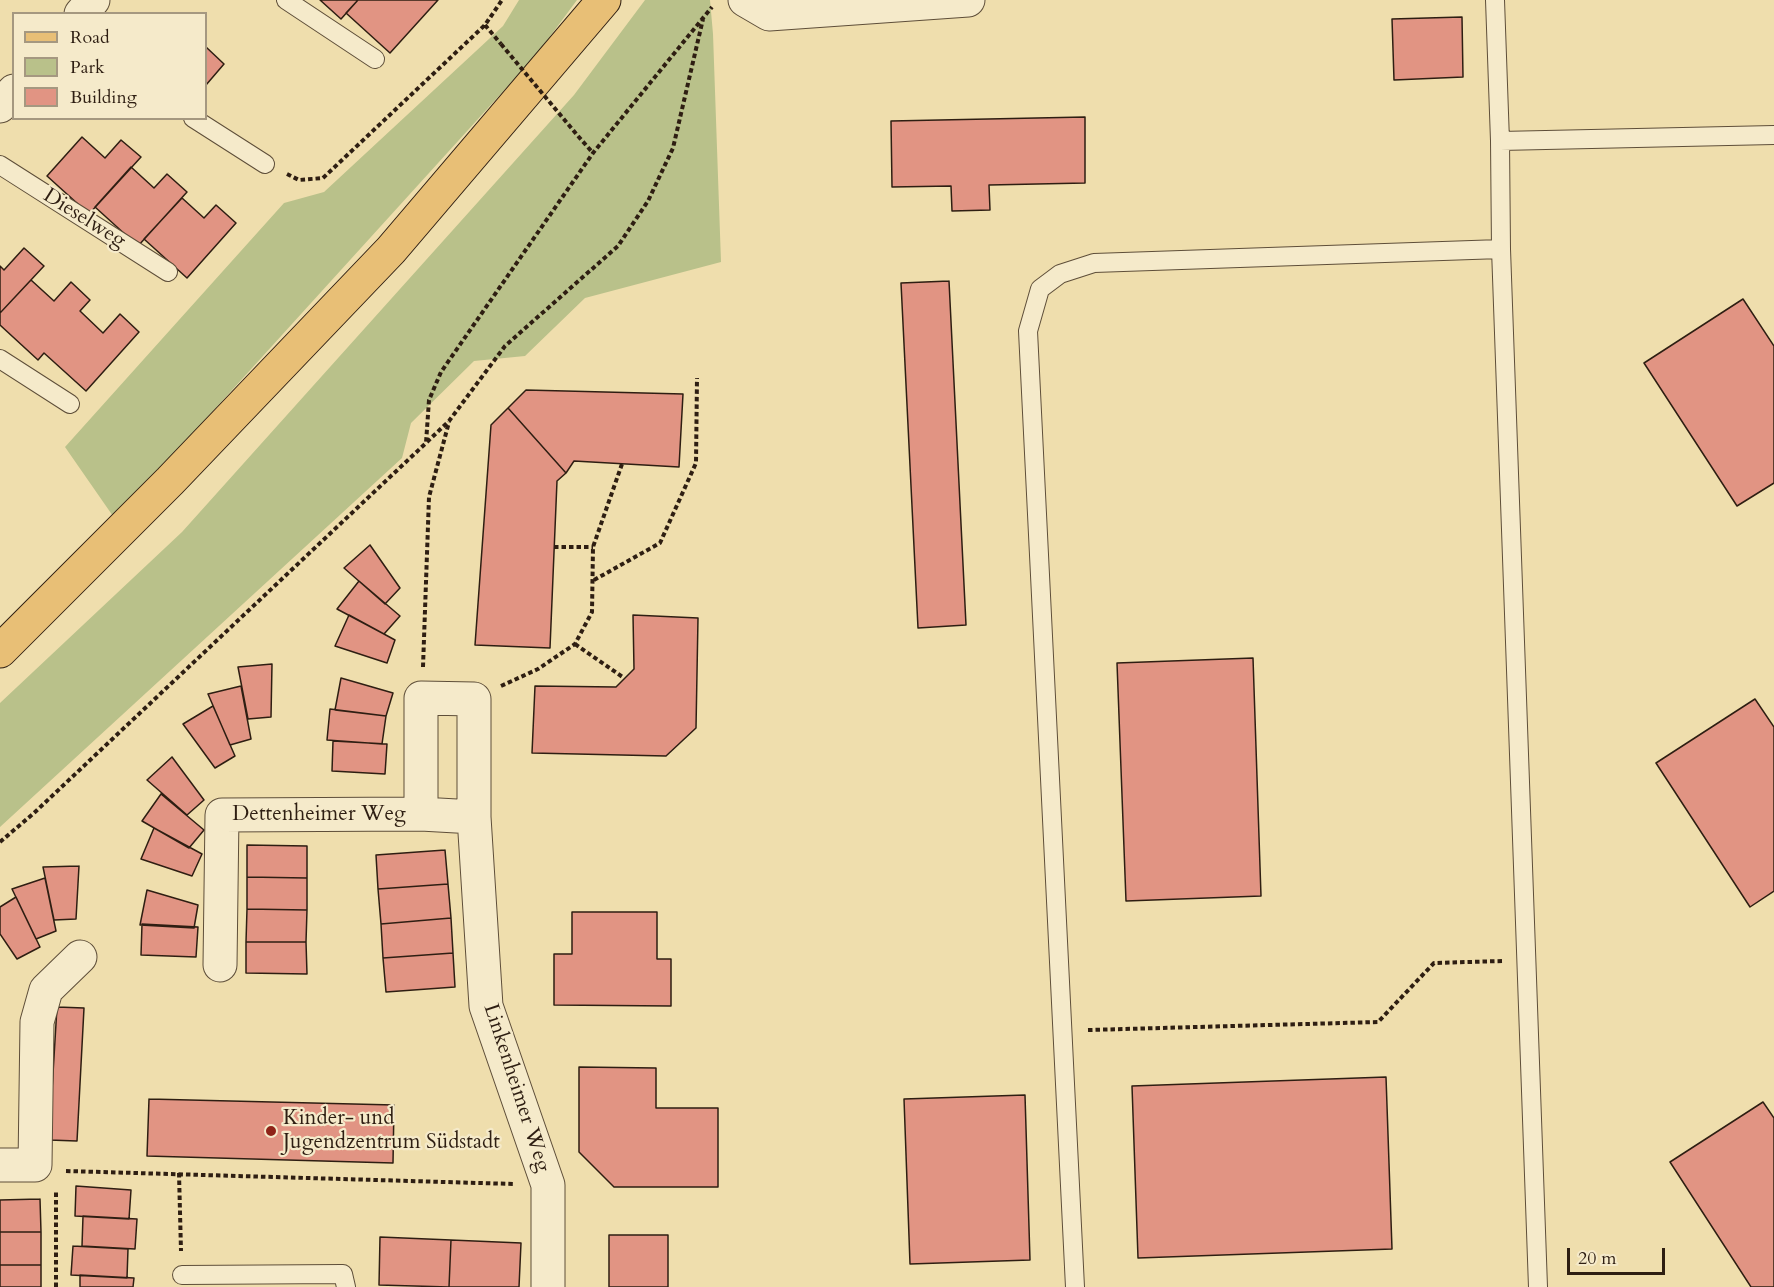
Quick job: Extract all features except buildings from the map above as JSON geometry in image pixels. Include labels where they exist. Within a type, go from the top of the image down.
[{"type":"main road","points":[[0,651],[170,481],[391,250],[604,0]]},
{"type":"street","points":[[83,12],[93,0]]},
{"type":"street","points":[[745,0],[769,14],[968,0]]},
{"type":"street","points":[[0,106],[12,93]]},
{"type":"street","points":[[421,698],[421,814],[474,817]]},
{"type":"street","name":"Linkenheimer Weg","points":[[421,698],[474,699],[474,817],[486,1006],[548,1185],[548,1287]]},
{"type":"street","name":"Dettenheimer Weg","points":[[220,965],[222,815],[421,814]]},
{"type":"street","points":[[0,1165],[35,1165],[37,1022],[46,990],[80,957]]},
{"type":"lane","points":[[286,0],[375,59]]},
{"type":"lane","points":[[1495,0],[1501,249],[1538,1287]]},
{"type":"lane","points":[[196,120],[265,164]]},
{"type":"lane","points":[[1500,141],[1774,135]]},
{"type":"lane","name":"Dieselweg","points":[[0,165],[168,272]]},
{"type":"lane","points":[[1075,1287],[1028,331],[1040,289],[1060,274],[1094,263],[1501,249]]},
{"type":"lane","points":[[0,359],[70,404]]},
{"type":"lane","points":[[182,1275],[343,1274],[346,1287]]},
{"type":"path","points":[[265,164],[299,180],[323,178],[485,25],[502,0]]},
{"type":"path","points":[[426,443],[429,400],[441,372],[593,153],[719,0]]},
{"type":"path","points":[[0,842],[34,813],[449,421],[505,346],[618,246],[648,201],[673,148],[703,18]]},
{"type":"path","points":[[485,25],[593,153]]},
{"type":"path","points":[[593,581],[660,543],[696,463],[697,378]]},
{"type":"path","points":[[421,698],[429,497],[449,421]]},
{"type":"path","points":[[538,669],[575,644],[592,612],[593,548],[622,464]]},
{"type":"path","points":[[554,547],[593,548]]},
{"type":"path","points":[[575,644],[624,678]]},
{"type":"path","points":[[1062,1030],[1378,1022],[1434,963],[1526,961]]},
{"type":"path","points":[[56,1171],[548,1185]]},
{"type":"path","points":[[179,1173],[182,1275]]},
{"type":"path","points":[[56,1183],[56,1287]]},
{"type":"green space","points":[[519,0],[577,0],[537,54],[115,519],[65,447],[284,203],[324,192],[503,26]]},
{"type":"green space","points":[[645,0],[710,0],[721,262],[585,298],[525,356],[474,361],[411,423],[402,458],[0,827],[0,703],[182,532],[574,95]]},
{"type":"place","name":"Kinder- und Jugendzentrum Südstadt","points":[[271,1131]]}]
